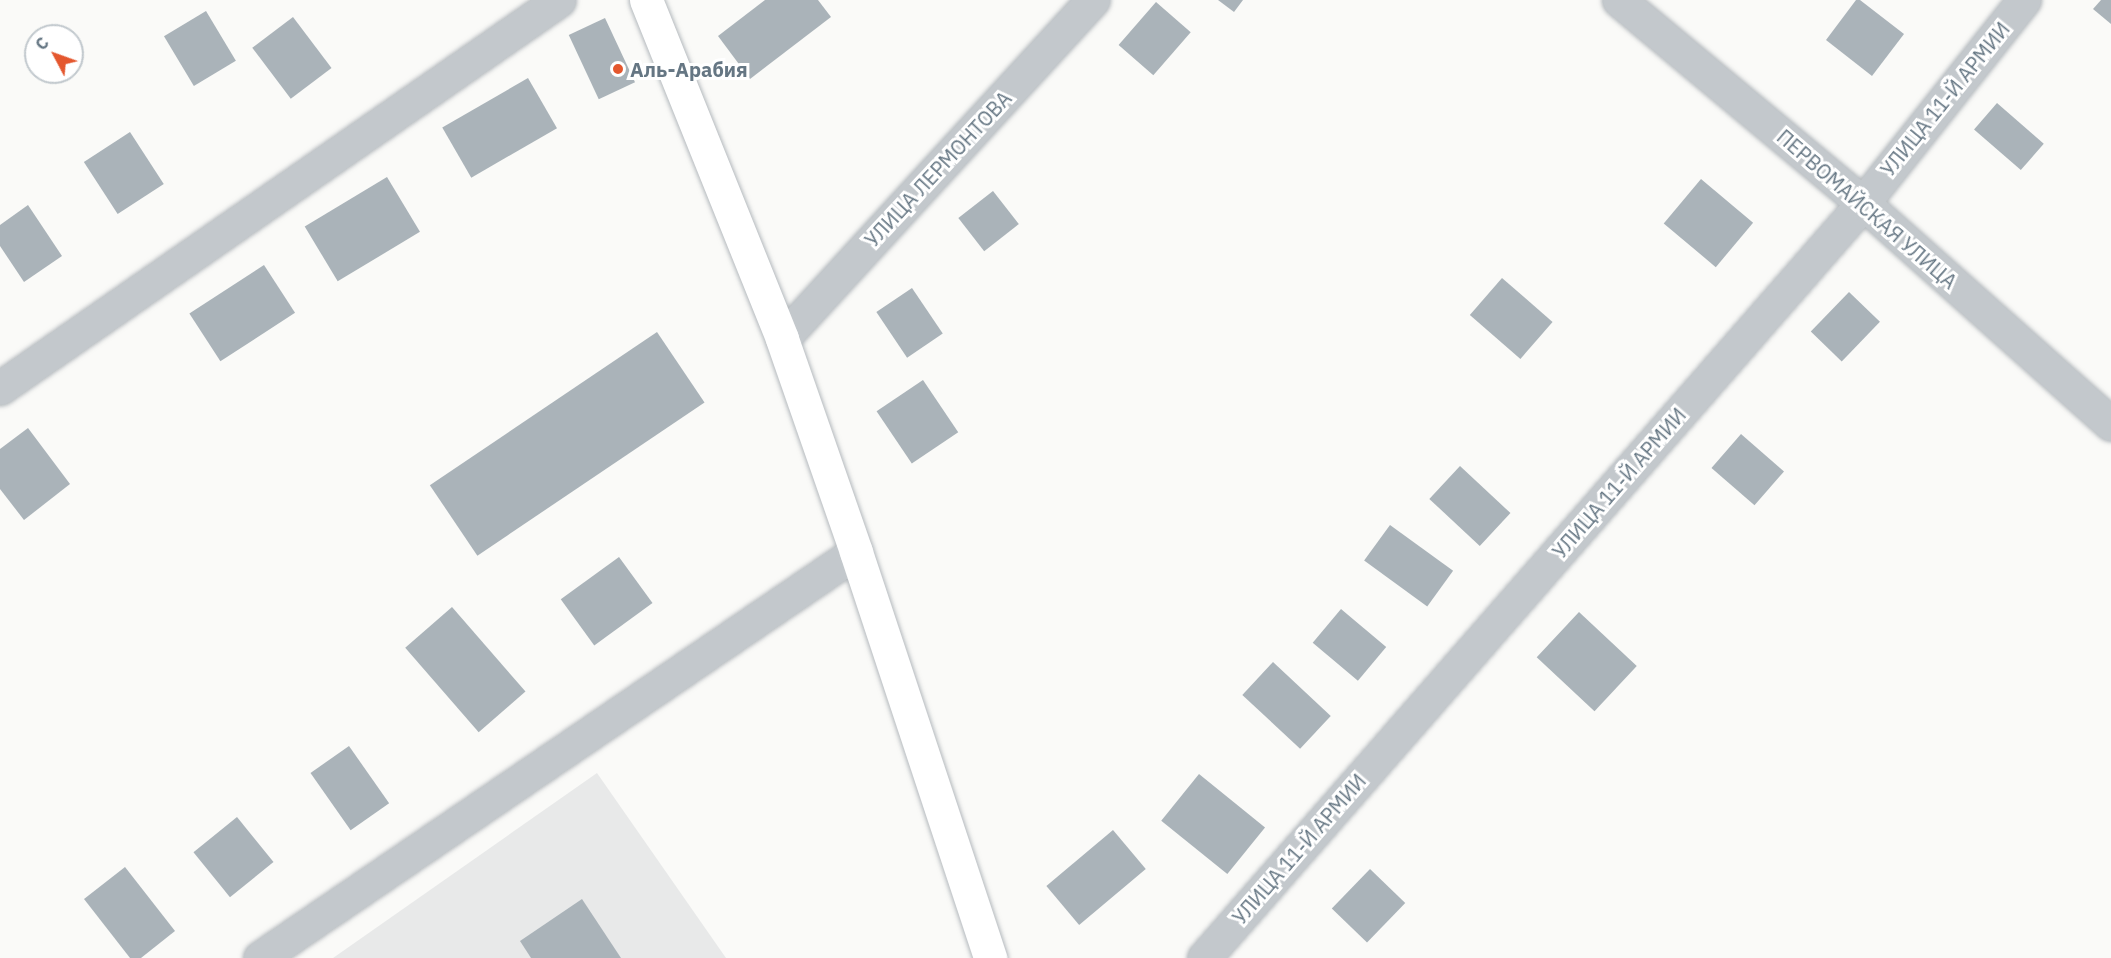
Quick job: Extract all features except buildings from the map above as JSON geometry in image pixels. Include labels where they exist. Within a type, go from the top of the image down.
[{"type":"main road","points":[[646,0],[782,339],[856,552],[990,958]]},
{"type":"street","points":[[0,388],[559,0]]},
{"type":"street","name":"УЛИЦА ЛЕРМОНТОВА","points":[[782,339],[1093,0]]},
{"type":"street","name":"ПЕРВОМАЙСКАЯ УЛИЦА","points":[[1619,0],[1863,203],[2111,424]]},
{"type":"street","name":"УЛИЦА 11-Й АРМИИ","points":[[1204,958],[1863,203],[2024,0]]},
{"type":"street","points":[[260,958],[856,552]]},
{"type":"shaded area","points":[[597,773],[726,958],[333,958]]},
{"type":"place","name":"Аль-Арабия","points":[[618,69]]}]
